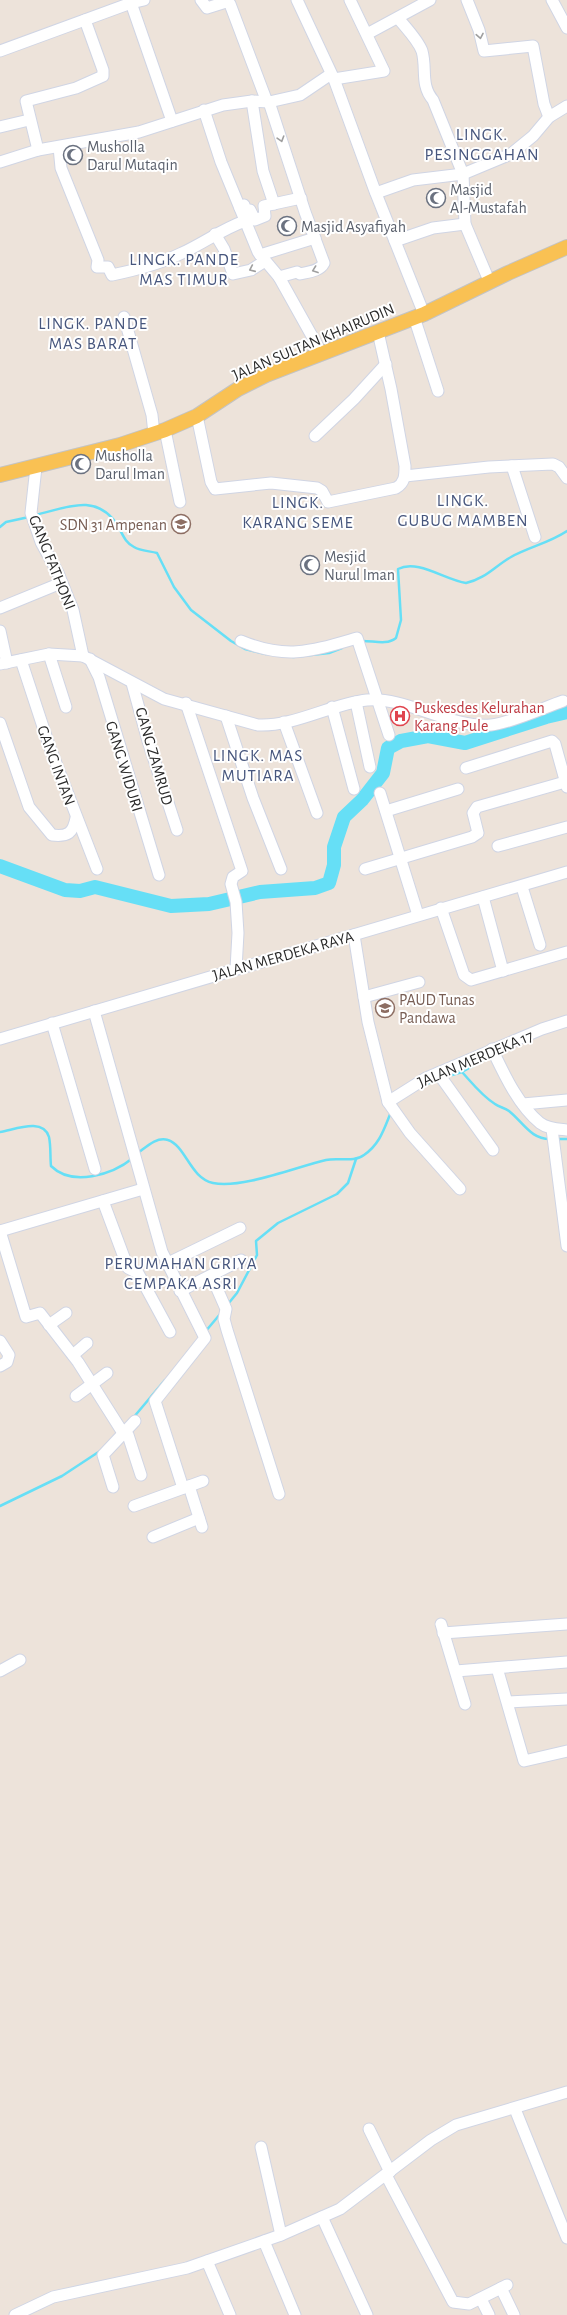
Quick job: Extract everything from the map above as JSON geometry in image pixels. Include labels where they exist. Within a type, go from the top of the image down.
[{"type":"main road","name":"JALAN SULTAN KHAIRUDIN","points":[[0,475],[36,467],[160,432],[197,416],[253,381],[419,316],[567,247]]},
{"type":"street","points":[[0,51],[85,20],[130,1],[144,0]]},
{"type":"street","points":[[202,0],[207,8],[226,2],[230,4],[268,102],[324,263],[322,267],[300,274],[298,272],[279,277]]},
{"type":"street","points":[[297,0],[332,77],[395,241],[419,316],[438,391]]},
{"type":"street","points":[[0,162],[38,150],[124,136],[204,110],[252,101],[268,102],[300,95],[332,77],[384,71],[350,0]]},
{"type":"street","points":[[367,34],[430,0]]},
{"type":"street","points":[[467,0],[480,30],[484,51],[533,46],[536,53],[544,104],[549,117]]},
{"type":"street","points":[[552,0],[567,28]]},
{"type":"street","points":[[130,1],[172,121]]},
{"type":"street","points":[[398,18],[421,49],[423,57],[423,78],[463,174],[465,224],[490,282]]},
{"type":"street","points":[[38,150],[25,104],[27,100],[76,88],[103,76],[103,70],[85,20]]},
{"type":"street","points":[[252,101],[263,171],[274,204]]},
{"type":"street","points":[[376,194],[413,180],[463,174],[511,154],[533,136],[549,117],[567,106]]},
{"type":"street","points":[[204,110],[221,162],[261,256],[279,277],[322,354]]},
{"type":"street","points":[[0,127],[29,120]]},
{"type":"street","points":[[59,147],[62,168],[98,260],[98,267],[108,267],[112,274],[157,264],[184,252],[215,234],[245,221]]},
{"type":"street","points":[[240,208],[244,205],[255,220],[264,216],[264,206],[301,198]]},
{"type":"street","points":[[395,241],[433,228],[465,224]]},
{"type":"street","points":[[215,234],[224,249],[233,274],[251,270],[261,256],[315,238]]},
{"type":"street","points":[[124,318],[152,415],[160,432],[180,502]]},
{"type":"street","points":[[197,416],[211,482],[218,490],[246,484],[271,483],[317,488],[322,492],[328,502],[396,488],[402,483],[405,476],[386,364],[378,332]]},
{"type":"street","points":[[315,436],[354,399],[386,364]]},
{"type":"street","points":[[405,476],[489,466],[553,464],[559,467],[567,478]]},
{"type":"street","points":[[512,466],[535,537]]},
{"type":"street","name":"GANG FATHONI","points":[[36,467],[32,516],[41,542],[58,573],[60,583],[73,610],[86,657]]},
{"type":"street","points":[[0,608],[60,583]]},
{"type":"street","points":[[0,631],[4,664],[49,654],[86,657],[164,699],[186,703],[258,725],[272,726],[356,702],[377,700],[456,721],[491,725],[563,701]]},
{"type":"street","points":[[241,641],[269,650],[298,652],[326,648],[357,638],[389,734]]},
{"type":"street","points":[[49,654],[66,708]]},
{"type":"street","name":"GANG WIDURI","points":[[86,657],[99,677],[159,874]]},
{"type":"street","name":"GANG INTAN","points":[[21,660],[39,716],[76,818],[97,869]]},
{"type":"street","name":"GANG ZAMRUD","points":[[132,683],[148,741],[177,830]]},
{"type":"street","points":[[356,702],[370,766]]},
{"type":"street","points":[[186,703],[241,868],[241,874],[233,877],[232,880],[238,934],[236,968]]},
{"type":"street","points":[[332,708],[354,789]]},
{"type":"street","points":[[226,716],[253,798],[281,869]]},
{"type":"street","points":[[284,722],[317,813]]},
{"type":"street","points":[[0,723],[31,812],[52,835],[70,832],[74,829],[76,818]]},
{"type":"street","points":[[365,869],[402,860],[476,836],[478,830],[473,813],[477,807],[566,785],[555,744],[552,741],[466,768]]},
{"type":"street","points":[[386,811],[458,789]]},
{"type":"street","points":[[380,793],[418,915]]},
{"type":"street","points":[[498,846],[567,826]]},
{"type":"street","name":"JALAN MERDEKA RAYA","points":[[0,1039],[441,908],[522,887],[567,872]]},
{"type":"street","points":[[522,887],[540,945]]},
{"type":"street","points":[[483,897],[504,971]]},
{"type":"street","points":[[441,908],[467,978],[471,980],[567,952]]},
{"type":"street","points":[[354,935],[376,1062],[391,1107],[460,1189]]},
{"type":"street","points":[[364,997],[420,982]]},
{"type":"street","points":[[94,1011],[143,1189],[166,1264],[205,1338],[155,1401],[186,1487],[201,1523],[153,1537]]},
{"type":"street","name":"JALAN MERDEKA 17","points":[[391,1107],[409,1086],[440,1076],[567,1021]]},
{"type":"street","points":[[52,1023],[95,1169]]},
{"type":"street","points":[[494,1053],[523,1104],[553,1135],[567,1246]]},
{"type":"street","points":[[440,1076],[493,1150]]},
{"type":"street","points":[[523,1104],[567,1100]]},
{"type":"street","points":[[553,1135],[567,1130]]},
{"type":"street","points":[[141,1475],[128,1435],[123,1433],[73,1355],[40,1313],[26,1317],[0,1231],[143,1189]]},
{"type":"street","points":[[103,1201],[128,1268],[138,1273],[170,1332]]},
{"type":"street","points":[[166,1264],[240,1228]]},
{"type":"street","points":[[180,1291],[212,1277],[242,1260]]},
{"type":"street","points":[[212,1277],[224,1306],[224,1318],[227,1330],[278,1494]]},
{"type":"street","points":[[49,1325],[66,1313]]},
{"type":"street","points":[[0,1341],[9,1355],[8,1362],[0,1366]]},
{"type":"street","points":[[73,1355],[87,1343]]},
{"type":"street","points":[[76,1396],[107,1373]]},
{"type":"street","points":[[113,1487],[103,1455],[135,1421]]},
{"type":"street","points":[[134,1506],[203,1481]]},
{"type":"street","points":[[466,1704],[442,1628],[567,1624]]},
{"type":"street","points":[[0,1671],[20,1660]]},
{"type":"street","points":[[456,1671],[567,1662]]},
{"type":"street","points":[[497,1668],[524,1761],[567,1751]]},
{"type":"street","points":[[508,1702],[567,1699]]},
{"type":"street","points":[[15,2315],[31,2311],[53,2297],[176,2270],[264,2241],[280,2232],[340,2209],[388,2170],[431,2140],[456,2125],[515,2109],[567,2092]]},
{"type":"street","points":[[515,2109],[567,2238]]},
{"type":"street","points":[[369,2129],[453,2302],[469,2304],[504,2286],[514,2315]]},
{"type":"street","points":[[261,2147],[280,2232]]},
{"type":"street","points":[[322,2217],[367,2315]]},
{"type":"street","points":[[264,2241],[295,2315]]},
{"type":"street","points":[[207,2261],[230,2315]]},
{"type":"street","points":[[481,2299],[489,2315]]},
{"type":"waterway","points":[[35,515],[79,505],[89,505],[99,508],[108,514],[116,523],[125,540],[131,545],[139,549],[157,553],[174,587],[191,610],[231,641],[245,649],[266,654]]},
{"type":"waterway","points":[[0,527],[6,522],[29,517]]},
{"type":"waterway","points":[[360,641],[388,642],[396,638],[401,620],[398,569],[406,567],[423,568],[466,583],[479,579],[511,557],[553,539],[567,531]]},
{"type":"waterway","points":[[293,657],[329,653],[342,648]]},
{"type":"waterway","points":[[0,866],[65,890],[80,891],[95,887],[171,906],[209,904],[260,892],[315,888],[329,883],[334,865],[334,847],[344,817],[362,800],[383,773],[388,748],[401,741],[428,736],[465,743],[546,717],[567,712]]},
{"type":"waterway","points":[[445,1077],[462,1072],[489,1057]]},
{"type":"waterway","points":[[462,1072],[486,1097],[509,1111],[528,1130],[538,1137],[551,1139]]},
{"type":"waterway","points":[[426,1084],[438,1080]]},
{"type":"waterway","points":[[138,1153],[156,1141],[164,1139],[168,1140],[174,1143],[193,1169],[205,1180],[213,1183],[239,1183],[326,1160],[356,1159],[369,1151],[378,1141],[391,1112]]},
{"type":"waterway","points":[[0,1132],[28,1126],[35,1126],[46,1131],[49,1137],[51,1166],[70,1176],[81,1177],[103,1174],[133,1158]]},
{"type":"waterway","points":[[556,1139],[567,1139]]},
{"type":"waterway","points":[[228,1304],[237,1293],[257,1255],[256,1241],[278,1223],[337,1194],[348,1183],[356,1159]]},
{"type":"waterway","points":[[205,1332],[221,1313]]},
{"type":"waterway","points":[[133,1418],[165,1380]]},
{"type":"waterway","points":[[0,1506],[62,1476],[100,1451]]},
{"type":"place","name":"Musholla Darul Mutaqin","points":[[73,155]]},
{"type":"place","name":"Masjid Al-Mustafah","points":[[436,198]]},
{"type":"place","name":"Masjid Asyafiyah","points":[[287,226]]},
{"type":"place","name":"Musholla Darul Iman","points":[[81,464]]},
{"type":"place","name":"SDN 31 Ampenan","points":[[181,524]]},
{"type":"place","name":"Mesjid Nurul Iman","points":[[310,565]]},
{"type":"place","name":"Puskesdes Kelurahan Karang Pule","points":[[400,716]]},
{"type":"place","name":"PAUD Tunas Pandawa","points":[[385,1008]]},
{"type":"district","name":"LINGK. PESINGGAHAN","points":[[482,144]]},
{"type":"district","name":"LINGK. PANDE MAS TIMUR","points":[[184,269]]},
{"type":"district","name":"LINGK. PANDE MAS BARAT","points":[[93,333]]},
{"type":"district","name":"LINGK. GUBUG MAMBEN","points":[[463,510]]},
{"type":"district","name":"LINGK. KARANG SEME","points":[[298,512]]},
{"type":"district","name":"LINGK. MAS MUTIARA","points":[[258,765]]},
{"type":"district","name":"PERUMAHAN GRIYA CEMPAKA ASRI","points":[[181,1273]]}]
